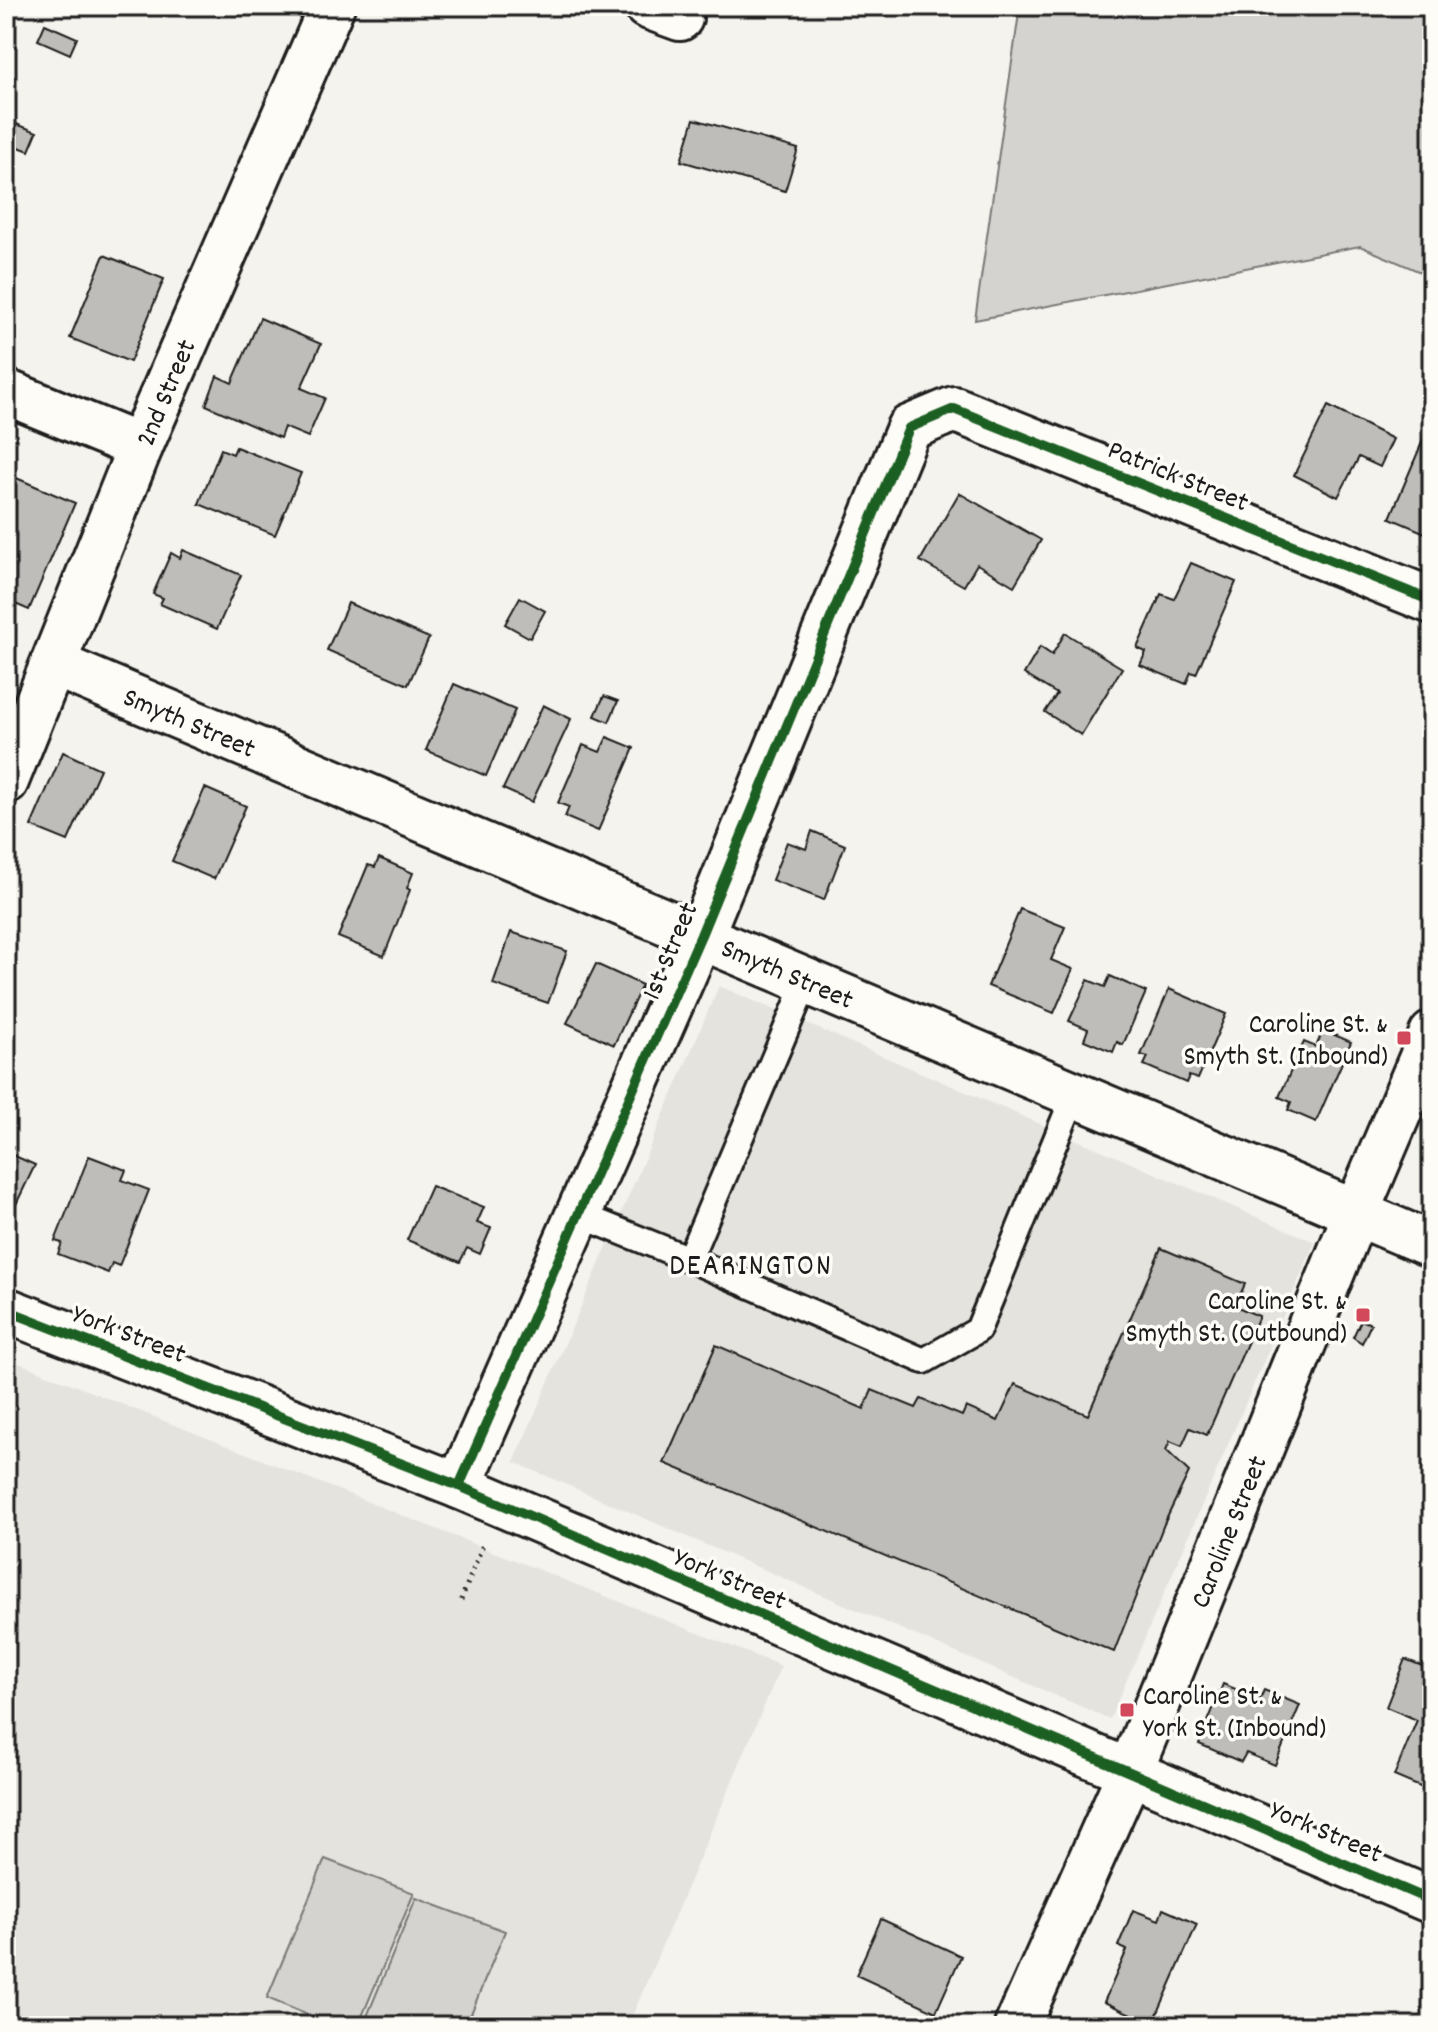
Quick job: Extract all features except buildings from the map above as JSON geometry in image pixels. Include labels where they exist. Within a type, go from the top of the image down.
[{"type":"street","name":"2nd Street","points":[[6,781],[140,447],[332,6]]},
{"type":"street","points":[[6,392],[140,447]]},
{"type":"street","name":"Patrick Street","points":[[909,428],[954,409],[1432,601]]},
{"type":"street","name":"1st Street","points":[[459,1486],[701,935],[909,428]]},
{"type":"street","name":"Smyth Street","points":[[54,664],[1432,1245]]},
{"type":"street","name":"Caroline Street","points":[[1017,2026],[1130,1772],[1356,1213],[1432,1034]]},
{"type":"street","name":"York Street","points":[[6,1310],[459,1486],[1432,1901]]},
{"type":"lane","points":[[689,1259],[807,980]]},
{"type":"lane","points":[[580,1215],[924,1361],[978,1330],[1075,1093]]},
{"type":"path","points":[[461,1600],[477,1558]]},
{"type":"shaded area","points":[[1020,6],[1432,6],[1432,277],[1360,246],[975,320]]},
{"type":"shaded area","points":[[719,986],[1315,1242],[1110,1719],[514,1462]]},
{"type":"shaded area","points":[[6,1358],[781,1666],[628,2026],[6,2026]]},
{"type":"shaded area","points":[[325,1859],[414,1893],[358,2026],[334,2026],[267,1998]]},
{"type":"shaded area","points":[[416,1898],[505,1931],[466,2026],[363,2026]]},
{"type":"cycle path","points":[[459,1486],[701,935],[909,428],[954,409],[1432,601]]},
{"type":"cycle path","points":[[6,1310],[459,1486],[1432,1901]]},
{"type":"place","name":"Caroline St. & Smyth St. (Inbound)","points":[[1404,1038]]},
{"type":"place","name":"Caroline St. & Smyth St. (Outbound)","points":[[1363,1315]]},
{"type":"place","name":"Caroline St. & York St. (Inbound)","points":[[1127,1710]]},
{"type":"district","name":"DEARINGTON","points":[[751,1264]]}]
